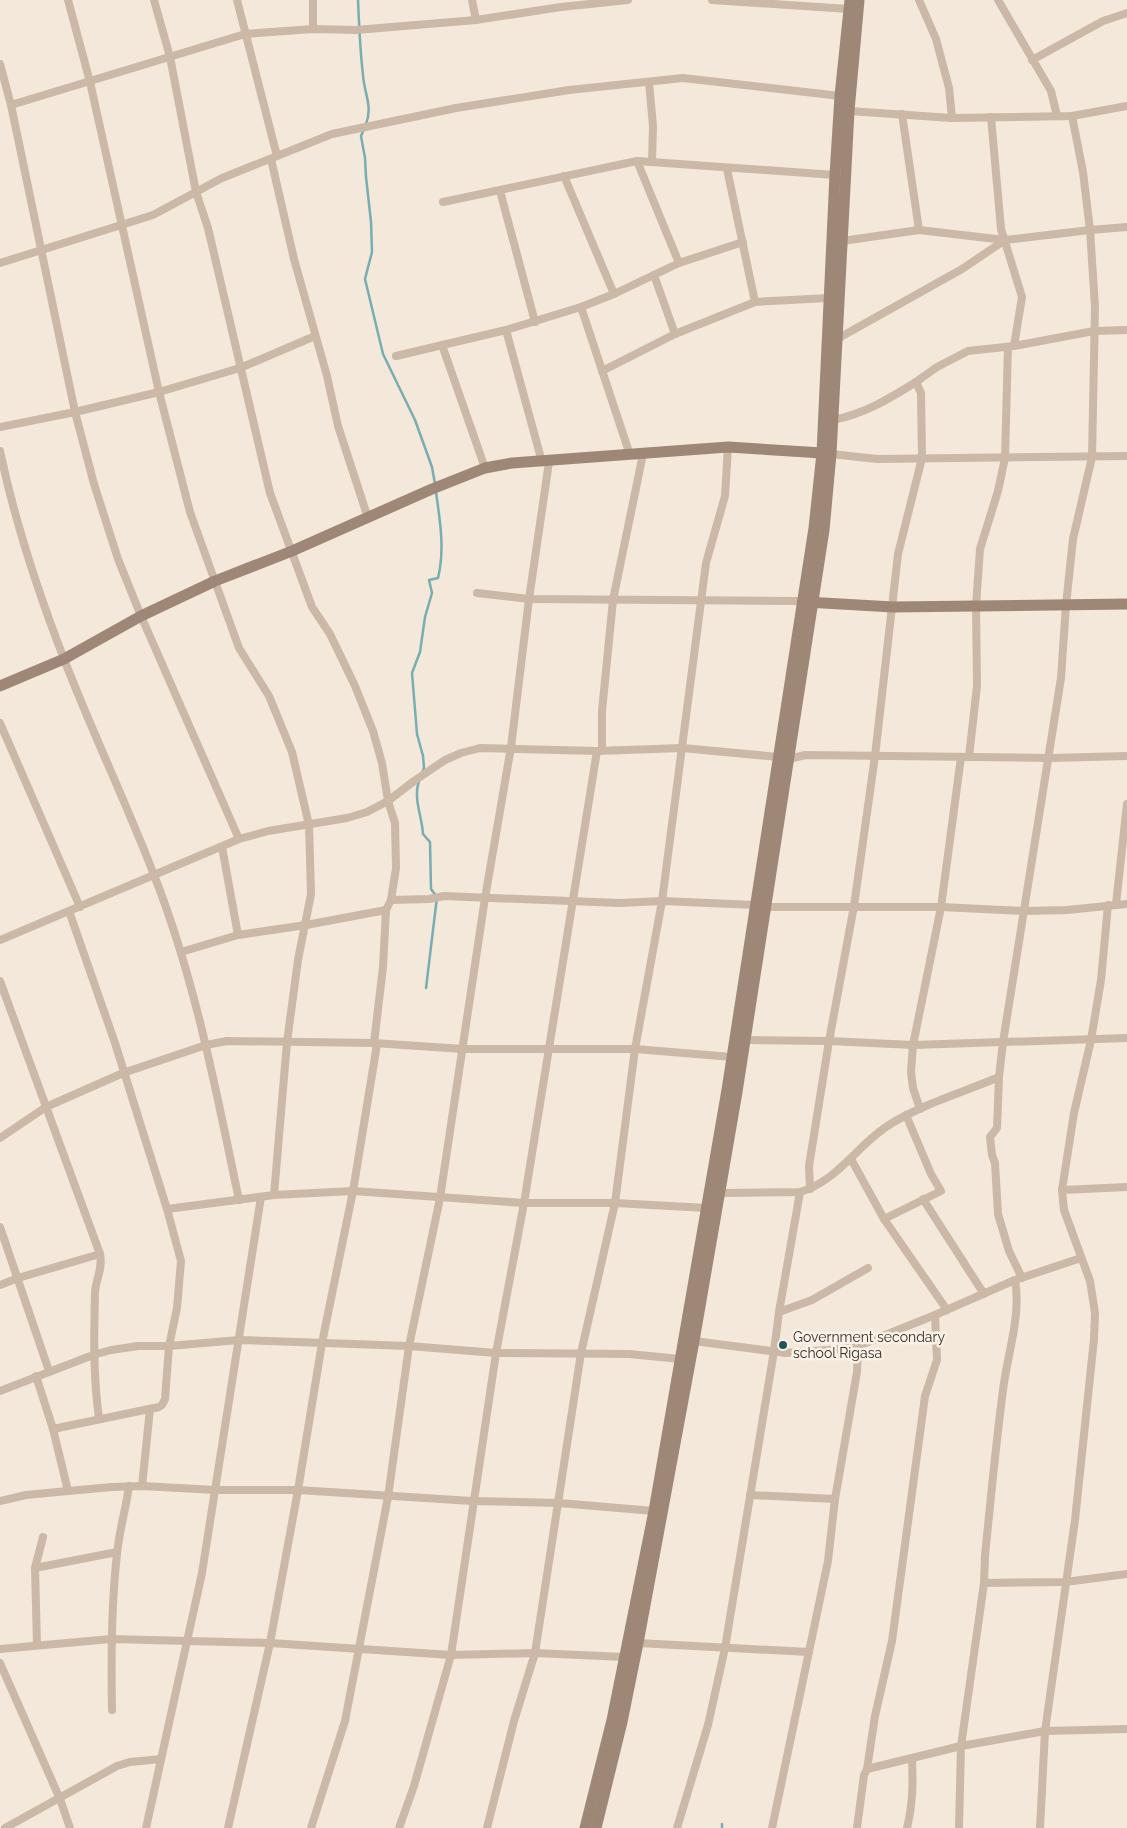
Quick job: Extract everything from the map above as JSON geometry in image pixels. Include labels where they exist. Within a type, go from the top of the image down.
[{"type":"main road","points":[[827,454],[830,372],[837,339],[850,111],[859,0]]},
{"type":"main road","points":[[596,1828],[622,1722],[638,1643],[720,1193],[745,1040],[761,906],[807,602],[814,528],[833,420],[828,298],[840,96],[849,4]]},
{"type":"main road","points":[[0,686],[64,659],[141,616],[214,582],[292,552],[437,487],[485,468],[512,463],[546,462],[728,447],[827,454]]},
{"type":"main road","points":[[807,602],[893,607],[1127,604]]},
{"type":"main road","points":[[586,1828],[612,1720],[654,1511],[732,1057],[761,906]]},
{"type":"street","points":[[68,0],[90,82],[159,392],[190,512],[239,648],[269,696],[292,752],[309,825],[311,894],[298,960],[287,1042],[274,1195]]},
{"type":"street","points":[[154,0],[170,57],[196,192],[208,228],[270,493],[312,607],[330,634],[355,686],[373,731],[382,763],[388,801],[395,822],[396,841],[396,868],[391,900],[386,910],[383,967],[375,1043],[353,1191],[322,1343],[270,1643],[228,1828]]},
{"type":"street","points":[[237,0],[274,157],[294,259],[327,376],[338,426],[368,518]]},
{"type":"street","points":[[313,0],[313,28]]},
{"type":"street","points":[[472,0],[476,20]]},
{"type":"street","points":[[11,105],[245,34],[313,28],[356,30],[476,20],[561,7],[628,0]]},
{"type":"street","points":[[712,0],[849,4]]},
{"type":"street","points":[[919,0],[936,39],[949,88],[952,118]]},
{"type":"street","points":[[998,0],[1051,91],[1057,116]]},
{"type":"street","points":[[1032,60],[1103,21],[1127,13]]},
{"type":"street","points":[[0,64],[11,105],[75,412],[97,493],[118,559],[141,616],[239,839]]},
{"type":"street","points":[[0,263],[153,215],[222,178],[332,134],[456,108],[569,90],[683,78],[840,96]]},
{"type":"street","points":[[649,82],[653,126],[652,162]]},
{"type":"street","points":[[850,111],[952,118],[1072,116],[1127,106]]},
{"type":"street","points":[[902,114],[919,230]]},
{"type":"street","points":[[959,1828],[961,1746],[984,1583],[985,1555],[1004,1382],[1018,1295],[1018,1279],[998,1214],[995,1163],[990,1137],[997,1128],[1003,1042],[1062,678],[1066,606],[1073,538],[1092,457],[1095,307],[1090,230],[1083,172],[1072,116]]},
{"type":"street","points":[[920,1109],[913,1088],[911,1072],[913,1045],[941,908],[976,686],[976,606],[980,549],[998,492],[1005,458],[1011,347],[1022,297],[1001,229],[991,117]]},
{"type":"street","points":[[637,161],[679,263]]},
{"type":"street","points":[[443,202],[637,161],[727,169],[835,175]]},
{"type":"street","points":[[727,169],[755,302]]},
{"type":"street","points":[[564,176],[614,294]]},
{"type":"street","points":[[500,191],[535,322]]},
{"type":"street","points":[[842,241],[919,230],[1005,240],[1090,230],[1127,228]]},
{"type":"street","points":[[837,339],[962,269],[1005,240]]},
{"type":"street","points":[[396,356],[506,330],[581,307],[614,294],[679,263],[743,242]]},
{"type":"street","points":[[654,275],[675,334]]},
{"type":"street","points":[[602,371],[675,334],[755,302],[828,298]]},
{"type":"street","points":[[581,307],[630,455]]},
{"type":"street","points":[[311,1828],[345,1721],[388,1497],[409,1346],[440,1198],[485,898],[512,748],[546,462],[506,330]]},
{"type":"street","points":[[833,420],[868,410],[884,402],[937,367],[968,351],[1011,347],[1094,331],[1127,330]]},
{"type":"street","points":[[0,426],[75,412],[159,392],[240,368],[315,336]]},
{"type":"street","points":[[442,345],[485,468]]},
{"type":"street","points":[[810,1189],[809,1166],[829,1041],[854,906],[875,756],[898,554],[922,458],[921,393],[916,382]]},
{"type":"street","points":[[487,1828],[514,1721],[536,1653],[581,1353],[615,1204],[634,1049],[662,901],[706,563],[726,496],[728,447]]},
{"type":"street","points":[[0,451],[34,574],[64,659],[154,876],[181,952],[206,1045],[239,1200]]},
{"type":"street","points":[[400,1828],[414,1786],[450,1655],[496,1353],[524,1203],[547,1050],[599,750],[613,600],[642,454]]},
{"type":"street","points":[[827,454],[877,459],[1127,456]]},
{"type":"street","points":[[477,594],[529,599],[807,602]]},
{"type":"street","points":[[0,723],[80,907]]},
{"type":"street","points":[[0,939],[239,839],[268,831],[347,818],[366,812],[388,801],[445,760],[480,748],[599,750],[682,748],[784,758],[805,755],[1050,758],[1127,756]]},
{"type":"street","points":[[1040,1828],[1045,1731],[1075,1520],[1094,1339],[1095,1313],[1090,1281],[1064,1210],[1062,1190],[1074,1114],[1090,1040],[1127,804]]},
{"type":"street","points":[[222,847],[238,935]]},
{"type":"street","points":[[391,900],[429,899],[444,896],[619,903],[662,901],[761,906],[854,906],[1025,911],[1067,910],[1127,904]]},
{"type":"street","points":[[181,952],[238,935],[386,910]]},
{"type":"street","points":[[53,1429],[162,1405],[181,1271],[181,1260],[167,1209],[105,1012],[70,911]]},
{"type":"street","points":[[0,981],[102,1262],[95,1288],[93,1355],[99,1418]]},
{"type":"street","points":[[745,1040],[913,1045],[1127,1038]]},
{"type":"street","points":[[0,1138],[46,1107],[124,1073],[206,1045],[227,1041],[375,1043],[463,1049],[634,1049],[732,1057]]},
{"type":"street","points":[[720,1193],[800,1192],[810,1189],[828,1178],[887,1126],[920,1109],[999,1078]]},
{"type":"street","points":[[884,1219],[941,1191],[931,1174],[906,1115]]},
{"type":"street","points":[[851,1158],[884,1219],[947,1310]]},
{"type":"street","points":[[1062,1190],[1127,1187]]},
{"type":"street","points":[[167,1209],[274,1195],[353,1191],[524,1203],[707,1208]]},
{"type":"street","points":[[677,1828],[708,1725],[725,1648],[800,1192]]},
{"type":"street","points":[[146,1828],[202,1573],[240,1340],[260,1197]]},
{"type":"street","points":[[923,1199],[984,1294]]},
{"type":"street","points":[[0,1227],[49,1371]]},
{"type":"street","points":[[0,1285],[100,1254]]},
{"type":"street","points":[[694,1341],[786,1352],[833,1350],[858,1346],[1018,1279],[1081,1258]]},
{"type":"street","points":[[779,1312],[812,1300],[868,1268]]},
{"type":"street","points":[[857,1828],[875,1716],[892,1641],[925,1396],[937,1360],[935,1315]]},
{"type":"street","points":[[0,1390],[111,1350],[138,1346],[170,1346],[240,1340],[409,1346],[496,1353],[630,1354],[680,1359]]},
{"type":"street","points":[[772,1828],[828,1561],[835,1499],[857,1372],[858,1346]]},
{"type":"street","points":[[36,1376],[53,1429],[68,1491]]},
{"type":"street","points":[[142,1486],[150,1409]]},
{"type":"street","points":[[112,1710],[111,1639],[117,1552],[129,1486]]},
{"type":"street","points":[[0,1501],[68,1491],[142,1486],[216,1490],[298,1490],[388,1497],[559,1504],[654,1511]]},
{"type":"street","points":[[750,1495],[835,1499]]},
{"type":"street","points":[[37,1645],[35,1568],[43,1537]]},
{"type":"street","points":[[35,1568],[117,1552]]},
{"type":"street","points":[[984,1583],[1065,1582],[1127,1574]]},
{"type":"street","points":[[0,1649],[111,1639],[270,1643],[450,1655],[536,1653],[624,1657]]},
{"type":"street","points":[[638,1643],[809,1652]]},
{"type":"street","points":[[0,1663],[60,1799],[70,1828]]},
{"type":"street","points":[[867,1769],[961,1746],[1045,1731],[1127,1729]]},
{"type":"street","points":[[907,1828],[913,1807],[912,1758]]},
{"type":"street","points":[[5,1828],[118,1766],[130,1762],[161,1759]]},
{"type":"waterway","points":[[358,0],[362,66],[369,111],[366,124]]},
{"type":"waterway","points":[[364,129],[361,136],[365,158],[372,252],[365,279],[383,354],[415,420],[432,467],[435,484]]},
{"type":"waterway","points":[[422,774],[424,768],[423,756],[417,734],[412,673],[420,652],[425,617],[432,593],[429,580],[438,578],[440,567],[441,535],[436,492]]},
{"type":"waterway","points":[[419,781],[417,801],[423,834],[430,842],[431,889],[437,897],[426,988]]},
{"type":"place","name":"Government secondary school Rigasa","points":[[783,1345]]}]
